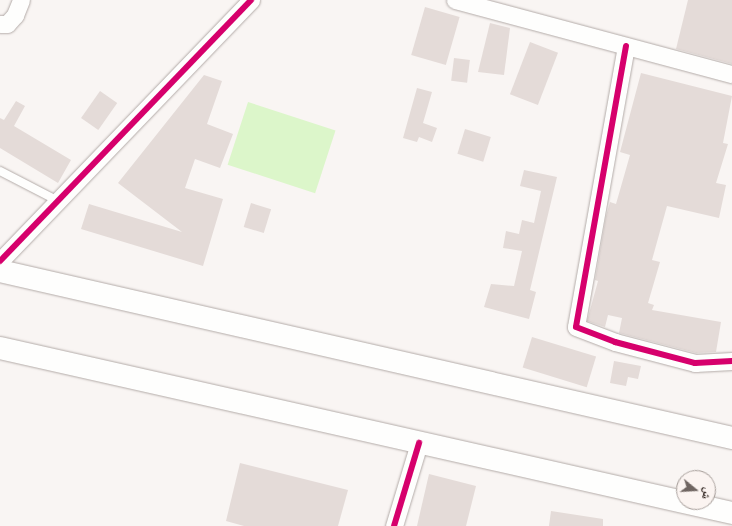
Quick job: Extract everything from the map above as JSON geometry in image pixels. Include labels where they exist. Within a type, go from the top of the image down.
[{"type":"main road","points":[[0,271],[732,438]]},
{"type":"main road","points":[[0,348],[732,513]]},
{"type":"street","points":[[0,24],[7,24],[14,15],[20,0]]},
{"type":"street","points":[[0,261],[251,0]]},
{"type":"street","points":[[454,0],[732,74]]},
{"type":"street","points":[[626,46],[576,327],[615,342],[695,363],[732,361]]},
{"type":"street","points":[[394,526],[419,443]]},
{"type":"lane","points":[[0,171],[58,201]]},
{"type":"green space","points":[[248,102],[335,130],[315,193],[228,165]]},
{"type":"building","points":[[688,0],[732,0],[732,64],[676,49]]},
{"type":"building","points":[[425,7],[460,17],[446,65],[411,55]]},
{"type":"building","points":[[490,23],[510,28],[504,75],[478,72]]},
{"type":"building","points":[[530,42],[558,53],[538,105],[510,94]]},
{"type":"building","points":[[454,58],[470,60],[467,83],[451,81]]},
{"type":"building","points":[[641,73],[732,96],[723,143],[728,144],[716,183],[726,185],[719,218],[667,206],[652,260],[660,262],[648,303],[654,305],[652,310],[721,322],[716,352],[696,353],[619,333],[622,318],[608,315],[605,327],[587,321],[598,281],[595,280],[606,216],[610,202],[616,204],[630,155],[620,152]]},
{"type":"building","points":[[204,75],[222,81],[207,124],[233,134],[220,168],[195,159],[185,188],[223,199],[203,266],[81,229],[89,204],[182,232],[118,183]]},
{"type":"building","points":[[417,88],[432,92],[423,123],[437,128],[432,142],[419,137],[417,142],[403,138]]},
{"type":"building","points":[[100,91],[117,103],[98,130],[81,118]]},
{"type":"building","points":[[16,101],[25,106],[14,126],[71,160],[58,183],[0,148],[0,118],[4,120]]},
{"type":"building","points":[[465,129],[491,137],[483,162],[457,154]]},
{"type":"building","points":[[524,170],[557,177],[530,290],[536,292],[529,319],[484,307],[491,284],[514,286],[522,251],[503,248],[506,231],[519,234],[522,220],[534,223],[541,191],[520,186]]},
{"type":"building","points":[[251,203],[271,209],[264,233],[244,227]]},
{"type":"building","points":[[532,337],[596,357],[587,387],[523,368]]},
{"type":"building","points":[[614,361],[641,366],[638,379],[628,377],[626,386],[610,383]]},
{"type":"building","points":[[240,463],[348,490],[338,526],[244,526],[226,521]]},
{"type":"building","points":[[429,474],[476,486],[466,526],[417,526]]},
{"type":"building","points":[[551,511],[603,519],[603,526],[549,526]]},
{"type":"cycle path","points":[[0,261],[251,0]]},
{"type":"cycle path","points":[[626,46],[576,327],[615,342],[695,363],[732,361]]},
{"type":"cycle path","points":[[394,526],[419,443]]}]
